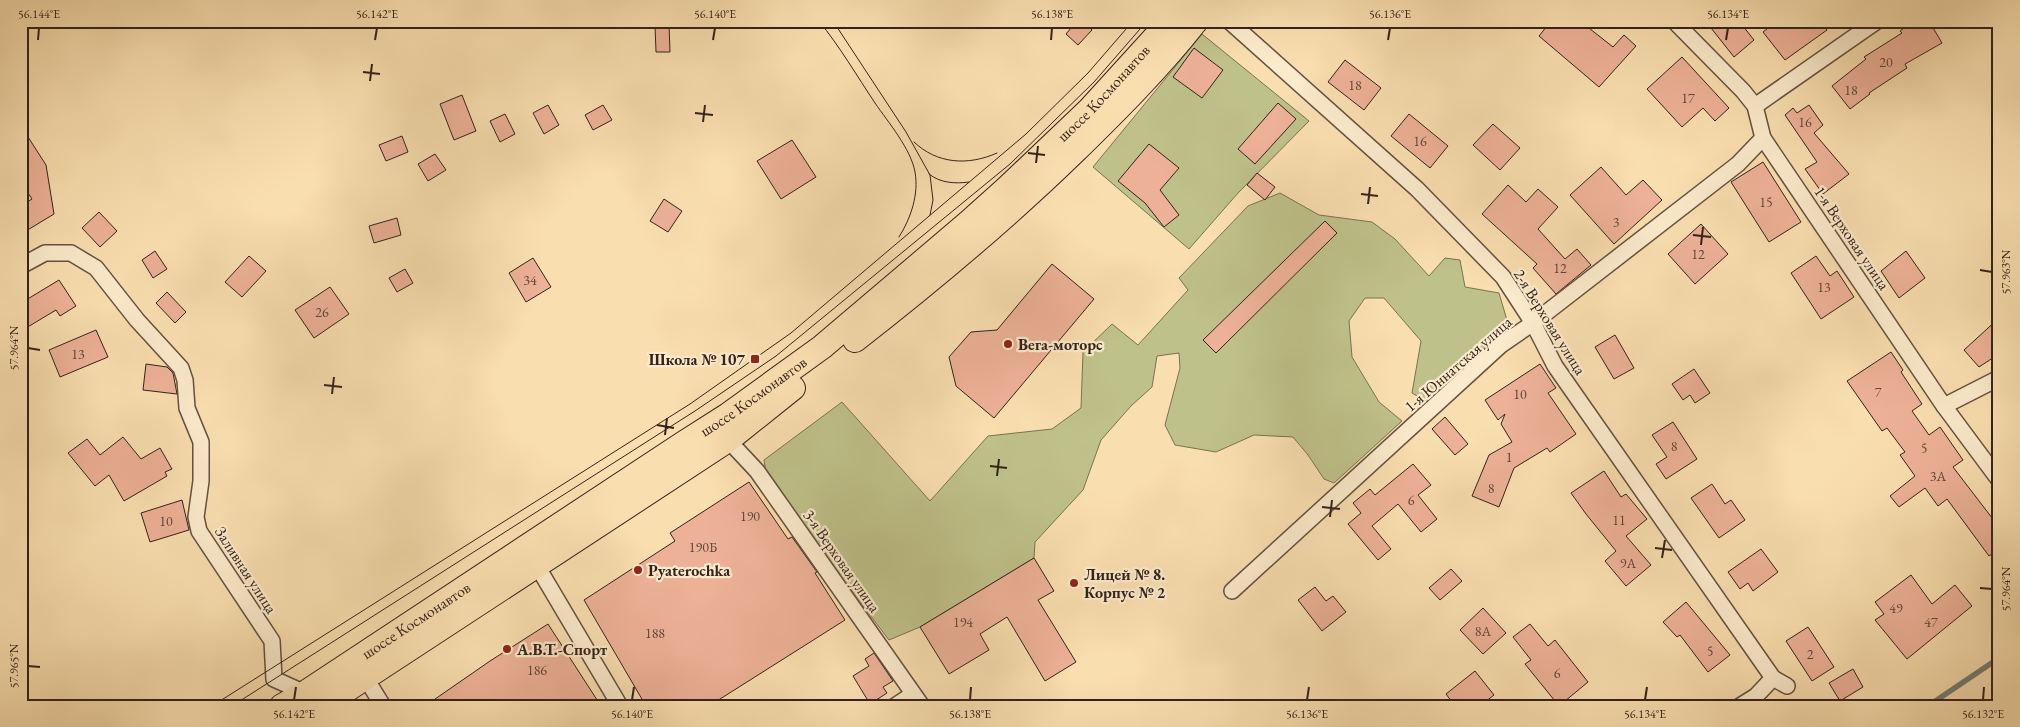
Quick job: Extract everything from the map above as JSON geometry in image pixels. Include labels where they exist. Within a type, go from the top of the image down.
[{"type":"main road","name":"шоссе Космонавтов","points":[[314,700],[676,448],[728,415],[822,347],[1007,188],[1089,110],[1170,21]]},
{"type":"main road","name":"шоссе Космонавтов","points":[[282,706],[314,700],[365,677],[728,440],[922,288],[987,233],[1106,122],[1159,66],[1196,21]]},
{"type":"street","name":"2-я Верховая улица","points":[[1229,21],[1417,189],[1503,277],[1533,323],[1555,366],[1773,678],[1787,686]]},
{"type":"street","name":"1-я Верховая улица","points":[[1674,21],[1743,91],[1754,106],[1763,138],[1944,406],[1999,480]]},
{"type":"street","points":[[1754,106],[1877,21]]},
{"type":"street","name":"1-я Юннатская улица","points":[[1232,591],[1501,345],[1533,323],[1738,164],[1763,138]]},
{"type":"street","name":"Заливная улица","points":[[21,266],[45,253],[71,253],[96,268],[137,320],[181,368],[188,408],[201,442],[202,481],[196,517],[199,531],[272,642],[274,679],[314,700]]},
{"type":"street","points":[[1944,406],[1999,378]]},
{"type":"street","name":"3-я Верховая улица","points":[[728,440],[757,471],[918,700]]},
{"type":"street","points":[[536,564],[620,706]]},
{"type":"street","points":[[365,677],[383,706]]},
{"type":"street","points":[[1740,706],[1756,696],[1773,678]]},
{"type":"street","points":[[895,706],[918,700]]},
{"type":"green space","points":[[1202,34],[1309,121],[1238,193],[1189,249],[1093,167]]},
{"type":"green space","points":[[1280,193],[1319,215],[1372,222],[1395,239],[1429,276],[1445,258],[1460,260],[1465,287],[1499,293],[1509,327],[1429,403],[1412,393],[1421,341],[1384,298],[1365,298],[1349,321],[1352,357],[1379,402],[1402,421],[1334,483],[1324,479],[1293,437],[1254,435],[1216,452],[1175,445],[1165,425],[1180,368],[1179,353],[1157,356],[1152,387],[1131,406],[1101,440],[1083,490],[1035,542],[1034,558],[920,627],[889,640],[767,480],[764,460],[842,402],[930,501],[988,436],[1052,429],[1081,408],[1083,352],[1112,324],[1138,345],[1188,290],[1179,278],[1248,206]]},
{"type":"building","points":[[1077,21],[1083,21],[1092,30],[1078,45],[1066,34]]},
{"type":"building","points":[[1551,21],[1580,21],[1613,47],[1624,35],[1636,46],[1599,87],[1539,36]]},
{"type":"building","points":[[1719,21],[1739,21],[1754,40],[1734,57],[1711,28]]},
{"type":"building","points":[[1777,21],[1821,21],[1827,30],[1785,60],[1763,32]]},
{"type":"building","points":[[1913,21],[1929,21],[1942,43],[1905,64],[1907,68],[1869,93],[1850,109],[1832,86],[1866,59],[1864,57],[1902,33],[1900,31]]},
{"type":"building","points":[[669,24],[670,52],[656,52],[655,25]]},
{"type":"building","points":[[1194,48],[1223,70],[1202,98],[1173,77]]},
{"type":"building","points":[[1682,57],[1729,108],[1715,121],[1703,108],[1682,127],[1647,89]]},
{"type":"building","points":[[1345,60],[1381,88],[1364,110],[1328,82]]},
{"type":"building","points":[[462,95],[476,131],[454,140],[440,104]]},
{"type":"building","points":[[1278,103],[1296,119],[1255,164],[1238,149]]},
{"type":"building","points":[[548,105],[559,125],[544,134],[533,113]]},
{"type":"building","points":[[603,105],[612,120],[593,130],[585,115]]},
{"type":"building","points":[[1809,105],[1823,125],[1814,133],[1849,174],[1823,194],[1805,169],[1817,162],[1785,115],[1793,108],[1797,113]]},
{"type":"building","points":[[505,114],[515,134],[500,142],[490,121]]},
{"type":"building","points":[[1409,114],[1448,146],[1430,168],[1391,136]]},
{"type":"building","points":[[1493,124],[1520,148],[1500,170],[1473,145]]},
{"type":"building","points":[[21,126],[46,165],[54,214],[21,234],[21,206],[32,199],[21,183]]},
{"type":"building","points":[[402,136],[408,152],[386,161],[379,145]]},
{"type":"building","points":[[792,140],[816,177],[781,199],[757,161]]},
{"type":"building","points":[[1149,144],[1179,168],[1160,190],[1179,215],[1164,227],[1145,203],[1118,181]]},
{"type":"building","points":[[435,154],[446,170],[428,181],[418,164]]},
{"type":"building","points":[[1763,162],[1801,222],[1769,242],[1731,182]]},
{"type":"building","points":[[1601,167],[1626,195],[1643,180],[1662,200],[1614,244],[1570,195]]},
{"type":"building","points":[[1257,173],[1275,187],[1265,200],[1247,185]]},
{"type":"building","points":[[1508,185],[1526,202],[1538,189],[1558,207],[1538,229],[1565,259],[1577,249],[1591,265],[1556,294],[1533,268],[1537,264],[1482,214]]},
{"type":"building","points":[[664,199],[682,211],[668,232],[650,221]]},
{"type":"building","points":[[99,212],[117,231],[100,247],[82,228]]},
{"type":"building","points":[[397,218],[401,235],[374,243],[369,226]]},
{"type":"building","points":[[1325,221],[1337,233],[1216,353],[1203,340]]},
{"type":"building","points":[[1701,224],[1728,254],[1695,284],[1668,254]]},
{"type":"building","points":[[155,251],[167,269],[153,278],[142,260]]},
{"type":"building","points":[[1906,251],[1925,278],[1899,298],[1881,271]]},
{"type":"building","points":[[249,256],[266,271],[242,297],[225,282]]},
{"type":"building","points":[[1816,256],[1830,276],[1837,271],[1854,297],[1821,319],[1791,273]]},
{"type":"building","points":[[533,258],[551,287],[526,302],[509,273]]},
{"type":"building","name":"Вега-моторс","points":[[1052,264],[1094,299],[994,418],[956,386],[949,357],[971,332],[997,330]]},
{"type":"building","points":[[405,269],[413,283],[397,292],[389,278]]},
{"type":"building","points":[[59,280],[76,306],[60,316],[56,310],[21,331],[21,303]]},
{"type":"building","points":[[330,287],[349,314],[314,338],[295,310]]},
{"type":"building","points":[[167,292],[186,312],[175,323],[156,303]]},
{"type":"building","points":[[1999,318],[1999,354],[1979,367],[1964,350]]},
{"type":"building","points":[[96,330],[108,357],[60,377],[49,350]]},
{"type":"building","points":[[1615,335],[1634,368],[1614,379],[1595,347]]},
{"type":"building","points":[[1891,352],[1903,370],[1901,372],[1922,404],[1912,411],[1929,435],[1940,427],[1963,460],[1953,467],[1999,527],[1999,549],[1989,556],[1947,499],[1938,506],[1925,488],[1899,507],[1890,496],[1915,476],[1900,455],[1905,452],[1887,428],[1882,431],[1847,381]]},
{"type":"building","points":[[146,364],[167,367],[173,373],[177,394],[143,390]]},
{"type":"building","points":[[1540,364],[1556,388],[1548,393],[1576,434],[1550,452],[1547,448],[1514,468],[1499,507],[1472,496],[1489,455],[1512,442],[1501,424],[1505,414],[1498,420],[1485,400]]},
{"type":"building","points":[[1694,369],[1710,393],[1695,403],[1690,395],[1683,400],[1672,384]]},
{"type":"building","points":[[1445,417],[1468,444],[1455,455],[1432,429]]},
{"type":"building","points":[[1673,422],[1697,459],[1666,479],[1656,464],[1667,457],[1652,435]]},
{"type":"building","points":[[123,437],[141,459],[160,448],[172,469],[165,472],[167,476],[124,501],[109,475],[95,486],[68,453],[87,439],[100,455]]},
{"type":"building","points":[[1413,464],[1431,485],[1418,495],[1437,519],[1421,532],[1398,504],[1372,526],[1391,549],[1378,560],[1348,524],[1361,513],[1353,503],[1370,489],[1375,495]]},
{"type":"building","points":[[1604,471],[1621,497],[1626,494],[1647,519],[1626,536],[1651,565],[1626,586],[1605,561],[1616,551],[1571,493]]},
{"type":"building","points":[[749,482],[788,539],[792,537],[817,572],[815,573],[845,620],[709,706],[646,706],[584,600],[675,541],[670,533]]},
{"type":"building","points":[[1712,484],[1725,504],[1731,500],[1745,520],[1719,538],[1691,498]]},
{"type":"building","points":[[182,500],[189,530],[150,542],[141,513]]},
{"type":"building","points":[[1761,549],[1778,572],[1753,591],[1748,583],[1740,589],[1728,572]]},
{"type":"building","points":[[1034,558],[1054,591],[1038,600],[1076,662],[1045,681],[1007,617],[980,634],[989,650],[949,674],[920,627]]},
{"type":"building","points":[[1451,569],[1462,581],[1440,600],[1429,588]]},
{"type":"building","points":[[1911,575],[1932,604],[1955,585],[1972,606],[1907,659],[1875,620],[1884,614],[1875,602]]},
{"type":"building","points":[[1315,587],[1326,601],[1333,596],[1346,612],[1322,631],[1298,600]]},
{"type":"building","points":[[1686,602],[1730,655],[1708,672],[1680,635],[1677,637],[1663,622]]},
{"type":"building","points":[[1483,608],[1506,633],[1483,654],[1460,630]]},
{"type":"building","points":[[548,624],[601,706],[425,706],[490,661]]},
{"type":"building","points":[[1530,624],[1548,646],[1555,640],[1588,682],[1559,706],[1525,664],[1531,660],[1513,637]]},
{"type":"building","points":[[1808,627],[1834,667],[1812,681],[1786,641]]},
{"type":"building","points":[[874,653],[893,681],[883,687],[887,693],[870,704],[853,676],[869,666],[865,659]]},
{"type":"building","points":[[1853,669],[1863,687],[1840,701],[1829,683]]},
{"type":"building","points":[[1475,671],[1494,695],[1480,706],[1455,706],[1446,694]]},
{"type":"waterway","points":[[1928,706],[1999,658]]},
{"type":"tram line","points":[[819,21],[898,136],[913,163],[916,180],[915,197],[907,222],[899,237]]},
{"type":"tram line","points":[[833,21],[906,132],[930,175],[933,200],[930,215]]},
{"type":"tram line","points":[[212,706],[690,404],[791,333],[1026,134],[1088,73],[1133,21]]},
{"type":"tram line","points":[[232,706],[695,411],[776,356],[1010,164],[1094,82],[1147,21]]},
{"type":"tram line","points":[[914,142],[933,155],[953,161],[975,160],[997,153]]},
{"type":"tram line","points":[[929,174],[948,182],[969,182]]},
{"type":"place","name":"Вега-моторс","points":[[1008,344]]},
{"type":"place","name":"Школа № 107","points":[[755,359]]},
{"type":"place","name":"Pyaterochka","points":[[638,570]]},
{"type":"place","name":"Лицей № 8. Корпус № 2","points":[[1074,583]]},
{"type":"place","name":"А.В.Т.-Спорт","points":[[507,649]]}]
